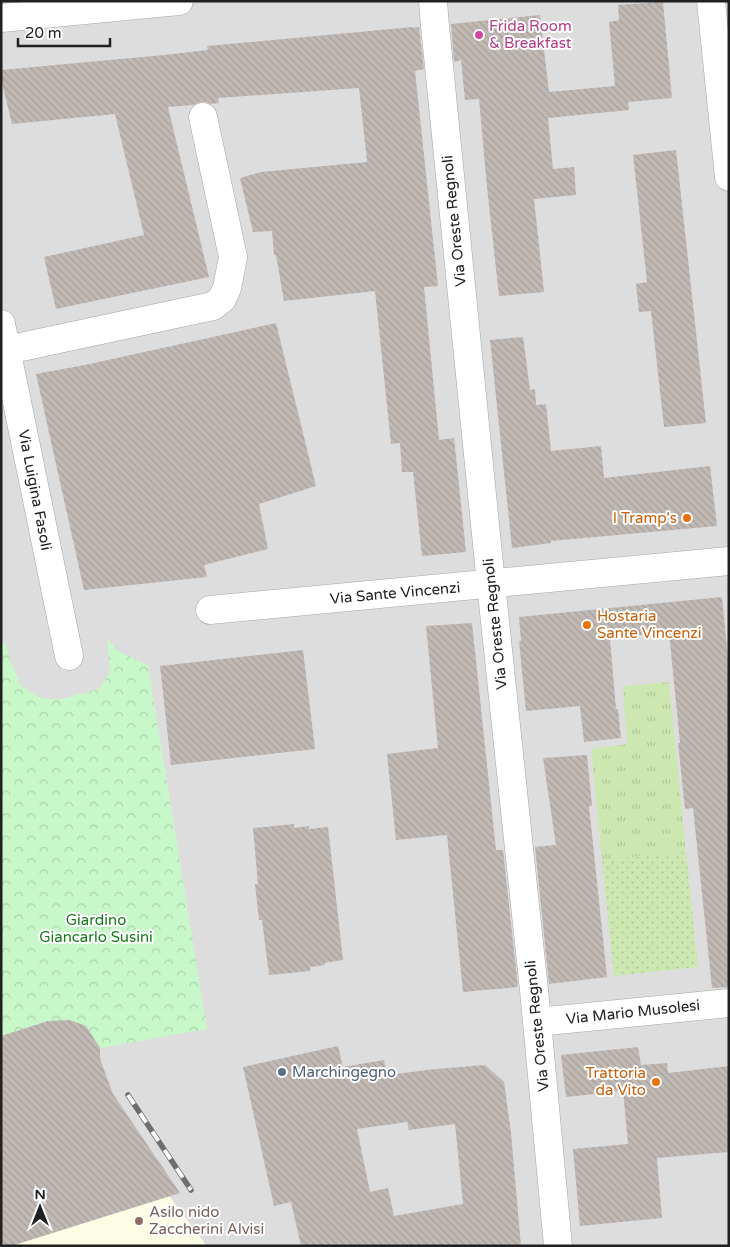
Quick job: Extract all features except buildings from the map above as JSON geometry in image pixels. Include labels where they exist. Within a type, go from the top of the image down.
[{"type":"street","points":[[1,18],[179,1]]},
{"type":"street","name":"Via Oreste Regnoli","points":[[433,1],[558,1246]]},
{"type":"street","points":[[711,1],[729,177]]},
{"type":"street","points":[[4,337],[213,306],[222,299],[227,288],[233,257],[203,117]]},
{"type":"street","name":"Via Luigina Fasoli","points":[[4,337],[69,656]]},
{"type":"street","name":"Via Sante Vincenzi","points":[[210,610],[729,561]]},
{"type":"street","name":"Via Mario Musolesi","points":[[537,1022],[729,1002]]},
{"type":"shaded area","points":[[1,1],[729,1],[729,1246],[1,1246]]},
{"type":"shaded area","name":"Asilo nido Zaccherini Alvisi","points":[[169,1196],[207,1246],[11,1246]]},
{"type":"green space","name":"Giardino Giancarlo Susini","points":[[107,638],[118,651],[148,665],[207,1029],[100,1048],[1,1036],[1,643],[5,642],[11,663],[21,686],[38,697],[58,700],[99,689],[110,672]]},
{"type":"green space","points":[[669,682],[686,852],[602,860],[591,749],[627,744],[623,686]]},
{"type":"green space","points":[[686,852],[698,967],[614,976],[602,860]]},
{"type":"railway","points":[[128,1095],[191,1190]]},
{"type":"place","name":"Frida Room & Breakfast","points":[[479,35]]},
{"type":"place","name":"I Tramp's","points":[[687,518]]},
{"type":"place","name":"Hostaria Sante Vincenzi","points":[[587,625]]},
{"type":"place","name":"Marchingegno","points":[[282,1072]]},
{"type":"place","name":"Trattoria da Vito","points":[[656,1082]]},
{"type":"place","name":"Asilo nido Zaccherini Alvisi","points":[[139,1221]]}]
